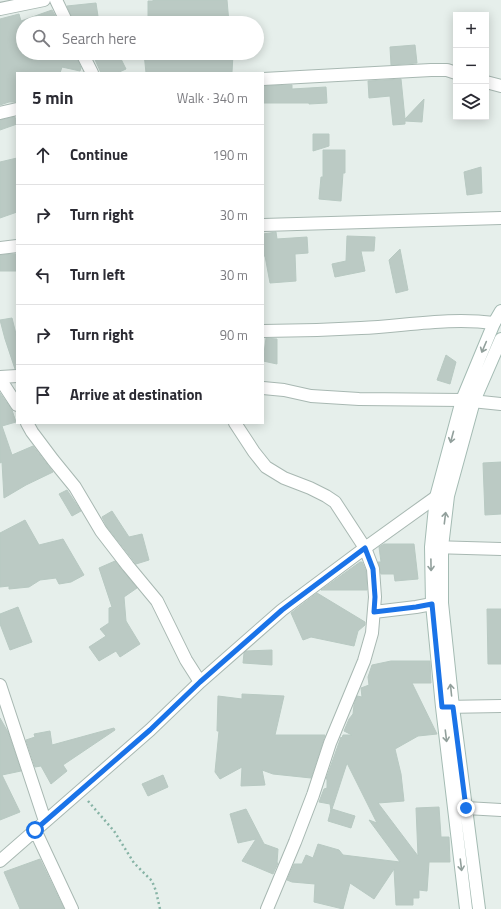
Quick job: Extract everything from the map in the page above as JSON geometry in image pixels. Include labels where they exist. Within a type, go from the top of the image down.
[{"type":"street","points":[[0,9],[44,0]]},
{"type":"street","points":[[56,0],[64,16]]},
{"type":"street","points":[[86,60],[92,72]]},
{"type":"street","points":[[264,79],[431,70],[447,70],[453,72]]},
{"type":"street","points":[[489,83],[501,86]]},
{"type":"street","points":[[0,113],[16,108]]},
{"type":"street","points":[[264,225],[501,218]]},
{"type":"street","points":[[0,248],[16,246]]},
{"type":"street","points":[[466,909],[460,809],[448,707],[432,604],[436,547],[442,496],[468,400],[494,323],[501,312]]},
{"type":"street","points":[[264,331],[361,328],[473,320],[494,323]]},
{"type":"street","points":[[468,400],[501,339]]},
{"type":"street","points":[[16,376],[0,378],[16,403]]},
{"type":"street","points":[[264,388],[284,390],[311,396],[468,400],[501,404]]},
{"type":"street","points":[[28,424],[53,460],[75,487],[101,531],[158,602],[186,660],[200,682]]},
{"type":"street","points":[[236,424],[266,467],[284,478],[310,488],[335,502],[365,548],[373,569],[375,597],[372,633],[364,661],[330,743],[313,795],[267,909]]},
{"type":"street","points":[[0,861],[150,730],[200,682],[282,610],[365,548],[442,496]]},
{"type":"street","points":[[436,547],[489,550],[501,549]]},
{"type":"street","points":[[436,547],[442,603],[448,707]]},
{"type":"street","points":[[374,612],[432,604]]},
{"type":"street","points":[[0,685],[46,821]]},
{"type":"street","points":[[448,707],[501,706]]},
{"type":"street","points":[[460,809],[501,810]]},
{"type":"street","points":[[460,809],[479,909]]},
{"type":"street","points":[[35,830],[72,909]]},
{"type":"path","points":[[79,792],[114,831],[134,863],[152,881],[160,909]]},
{"type":"building","points":[[227,0],[228,16],[148,16],[148,1]]},
{"type":"building","points":[[96,3],[98,16],[71,16],[67,6]]},
{"type":"building","points":[[52,10],[55,16],[35,16]]},
{"type":"building","points":[[19,14],[20,16],[16,16],[16,60],[78,60],[81,68],[80,71],[62,67],[60,72],[16,72],[16,102],[9,102],[0,105],[0,19]]},
{"type":"building","points":[[415,45],[417,63],[391,65],[390,47]]},
{"type":"building","points":[[95,60],[122,60],[126,69],[119,72],[101,72]]},
{"type":"building","points":[[145,60],[233,60],[232,72],[146,72]]},
{"type":"building","points":[[401,79],[405,119],[424,99],[422,122],[405,121],[405,124],[393,125],[390,96],[369,98],[368,81]]},
{"type":"building","points":[[292,85],[292,89],[326,87],[327,103],[264,103],[264,86]]},
{"type":"building","points":[[15,117],[16,124],[0,130],[0,120]]},
{"type":"building","points":[[313,134],[329,134],[329,146],[313,151]]},
{"type":"building","points":[[323,150],[345,150],[345,173],[343,173],[341,201],[319,199],[321,177],[323,177]]},
{"type":"building","points":[[16,158],[16,212],[0,218],[0,162]]},
{"type":"building","points":[[481,167],[482,193],[467,195],[464,172]]},
{"type":"building","points":[[276,232],[277,239],[307,237],[308,253],[295,254],[296,281],[270,283],[264,256],[264,234]]},
{"type":"building","points":[[347,236],[375,237],[374,251],[361,251],[365,271],[335,277],[332,264],[346,261]]},
{"type":"building","points":[[400,249],[408,290],[396,293],[389,260]]},
{"type":"building","points":[[16,254],[16,271],[0,271],[0,255]]},
{"type":"building","points":[[12,318],[16,334],[16,369],[5,339],[0,320]]},
{"type":"building","points":[[266,338],[277,339],[277,364],[264,361]]},
{"type":"building","points":[[446,355],[456,362],[450,384],[437,380]]},
{"type":"building","points":[[0,393],[12,410],[16,422],[2,426],[12,455],[33,446],[53,472],[4,498],[2,462],[0,463]]},
{"type":"building","points":[[501,462],[501,514],[485,515],[483,463]]},
{"type":"building","points":[[67,490],[81,511],[72,516],[59,494]]},
{"type":"building","points":[[112,511],[129,537],[142,534],[149,560],[136,564],[107,527],[102,517]]},
{"type":"building","points":[[25,520],[39,545],[63,539],[84,575],[71,582],[59,584],[56,578],[40,580],[29,587],[9,589],[9,586],[0,587],[0,533]]},
{"type":"building","points":[[384,544],[414,544],[418,579],[395,581],[394,574],[381,574],[378,562],[381,562],[379,547]]},
{"type":"building","points":[[115,561],[137,588],[124,597],[126,621],[140,644],[120,657],[116,651],[99,661],[89,647],[106,636],[100,629],[109,623],[109,608],[112,607],[99,568]]},
{"type":"building","points":[[362,562],[366,571],[367,590],[321,590]]},
{"type":"building","points":[[317,593],[365,622],[365,625],[358,631],[354,646],[311,637],[303,640],[291,613]]},
{"type":"building","points":[[18,607],[32,642],[10,650],[0,624],[0,614]]},
{"type":"building","points":[[487,609],[501,609],[501,664],[488,664]]},
{"type":"building","points":[[272,650],[272,665],[243,663],[244,653],[246,651]]},
{"type":"building","points":[[391,661],[430,661],[431,683],[412,683],[437,734],[418,736],[395,749],[401,774],[404,801],[378,803],[418,856],[416,808],[439,807],[441,837],[449,837],[450,862],[429,862],[427,891],[419,890],[419,898],[413,898],[413,905],[396,905],[394,869],[374,899],[350,883],[343,909],[314,902],[315,884],[292,882],[287,880],[294,864],[302,864],[306,855],[313,858],[318,844],[339,850],[343,855],[400,862],[369,820],[377,823],[347,763],[332,809],[355,816],[351,828],[328,821],[331,810],[330,804],[319,802],[324,789],[327,788],[326,779],[341,737],[342,738],[343,735],[352,735],[344,731],[353,714],[357,696],[362,697],[361,688],[369,685],[368,677],[372,665]]},
{"type":"building","points":[[242,694],[284,696],[275,735],[325,735],[311,778],[273,774],[262,770],[265,785],[241,786],[242,767],[220,779],[215,772],[219,731],[217,731],[218,696],[242,699]]},
{"type":"building","points":[[0,718],[8,732],[21,771],[2,775],[20,812],[0,820]]},
{"type":"building","points":[[114,728],[115,730],[63,765],[67,771],[51,784],[41,766],[35,767],[26,740],[35,737],[34,734],[50,731],[52,745]]},
{"type":"building","points":[[163,775],[168,787],[148,796],[142,784]]},
{"type":"building","points":[[246,809],[264,844],[278,849],[278,863],[273,874],[242,861],[256,839],[238,843],[230,814]]},
{"type":"building","points":[[40,859],[64,909],[20,909],[4,872]]},
{"type":"route","points":[[35,830],[150,730],[200,682],[282,610],[365,548],[373,569],[375,597],[374,612],[432,604],[442,707],[453,707],[466,808]]}]
